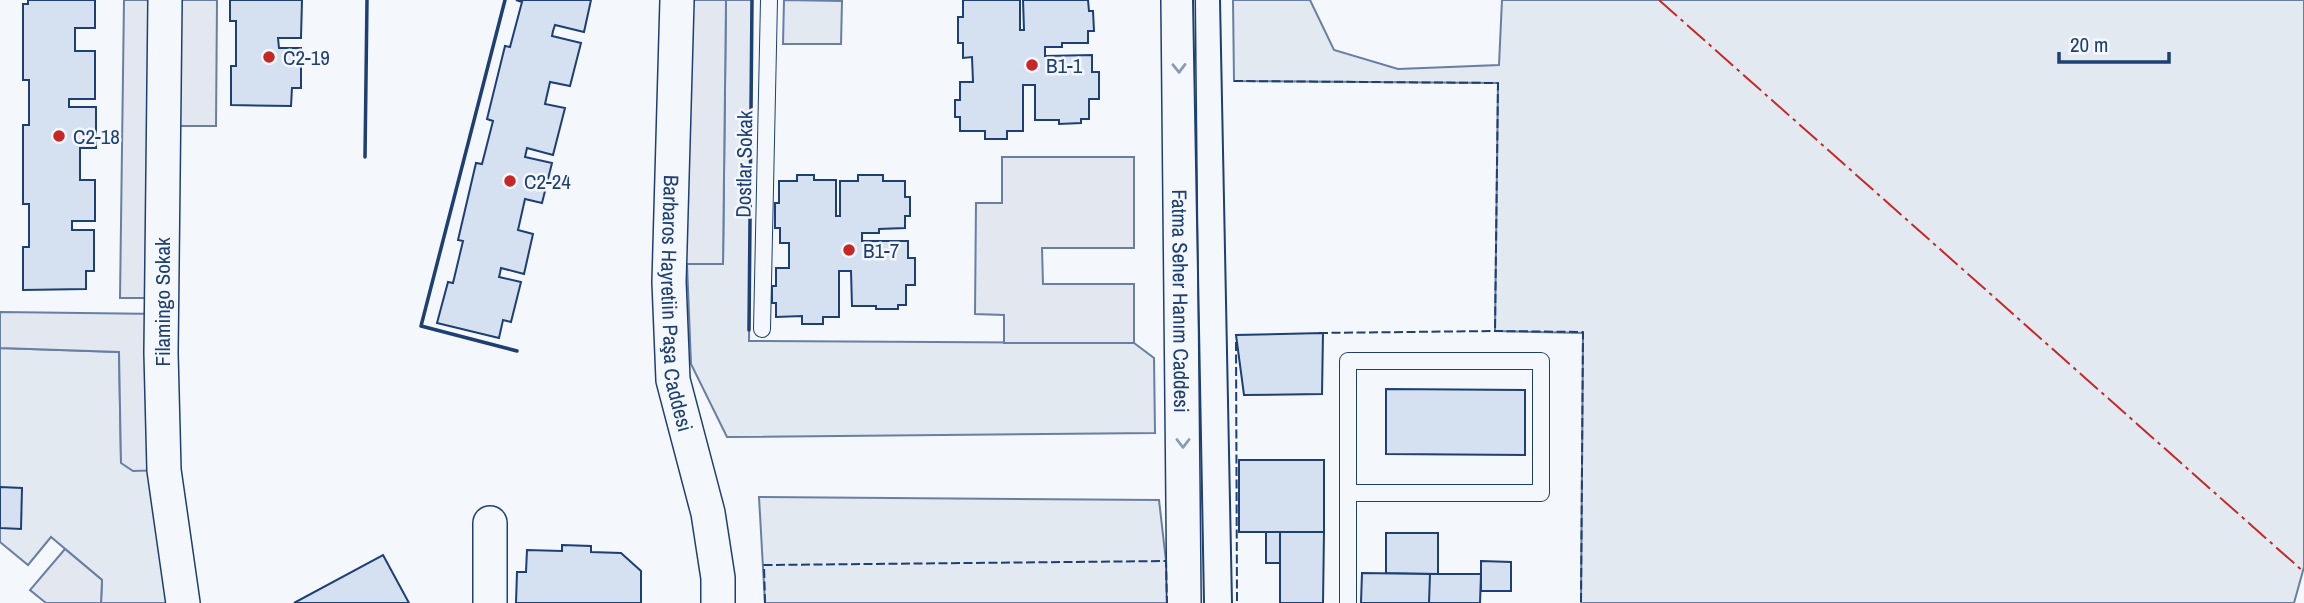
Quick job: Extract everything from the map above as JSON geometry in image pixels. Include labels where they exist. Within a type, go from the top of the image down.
[{"type":"street","name":"Filamingo Sokak","points":[[165,0],[161,353],[164,470],[183,603]]},
{"type":"street","name":"Barbaros Hayretiin Paşa Caddesi","points":[[677,0],[669,282],[673,380],[708,513],[718,578],[718,603]]},
{"type":"street","name":"Fatma Seher Hanım Caddesi","points":[[1178,0],[1184,603]]},
{"type":"street","points":[[490,523],[491,603]]},
{"type":"lane","name":"Dostlar Sokak","points":[[762,329],[769,0]]},
{"type":"lane","points":[[1348,493],[1541,493],[1541,360],[1348,360],[1348,493],[1348,603]]},
{"type":"shaded area","points":[[124,0],[217,0],[216,126],[165,126],[162,298],[120,298]]},
{"type":"shaded area","points":[[677,0],[726,0],[723,264],[669,264]]},
{"type":"shaded area","points":[[726,0],[752,0],[749,341],[1134,343],[1154,358],[1155,433],[727,437],[691,364],[687,264],[723,264]]},
{"type":"shaded area","points":[[784,0],[842,1],[841,44],[783,44]]},
{"type":"shaded area","points":[[1233,0],[1310,0],[1334,50],[1398,69],[1499,65],[1502,0],[2304,0],[2304,567],[2294,603],[1581,603],[1583,333],[1495,331],[1498,83],[1234,81]]},
{"type":"shaded area","points":[[1002,157],[1134,157],[1134,248],[1042,248],[1043,284],[1134,284],[1134,343],[1004,343],[1004,315],[975,314],[976,203],[1002,203]]},
{"type":"shaded area","points":[[0,312],[162,314],[164,470],[133,471],[121,463],[119,352],[0,348]]},
{"type":"shaded area","points":[[0,348],[119,352],[121,462],[164,470],[183,603],[101,603],[102,580],[51,537],[28,565],[0,542]]},
{"type":"shaded area","points":[[759,497],[1159,500],[1166,561],[1167,603],[765,603]]},
{"type":"shaded area","points":[[65,549],[102,580],[101,603],[46,603],[30,590]]},
{"type":"building","name":"C2-18","points":[[28,0],[95,0],[95,28],[75,28],[75,51],[95,51],[95,99],[69,99],[69,107],[96,107],[96,148],[80,148],[80,180],[95,180],[95,221],[72,221],[72,230],[94,230],[94,271],[86,271],[86,289],[23,290],[23,247],[29,247],[29,204],[23,204],[23,125],[29,125],[29,80],[23,80],[23,4],[28,4]]},
{"type":"building","name":"C2-19","points":[[230,0],[302,0],[301,38],[278,38],[279,48],[301,48],[301,88],[292,88],[291,106],[231,105],[231,66],[236,66],[236,21],[230,21]]},
{"type":"building","name":"C2-24","points":[[516,0],[591,0],[584,32],[555,25],[553,31],[552,36],[581,43],[570,86],[550,82],[545,104],[565,108],[553,155],[527,148],[525,157],[552,163],[542,203],[525,199],[518,230],[533,234],[524,274],[501,268],[499,277],[521,282],[511,322],[503,320],[499,338],[437,323],[448,282],[453,283],[463,241],[458,240],[476,163],[482,164],[493,121],[487,119],[505,46],[510,47],[522,2]]},
{"type":"building","name":"B1-1","points":[[963,0],[1020,0],[1020,30],[1024,30],[1023,0],[1088,0],[1089,11],[1093,11],[1094,31],[1088,31],[1088,43],[1062,43],[1062,47],[1045,47],[1045,56],[1092,55],[1092,72],[1099,72],[1099,99],[1089,99],[1089,119],[1081,119],[1081,123],[1059,124],[1059,120],[1035,120],[1035,85],[1023,85],[1023,131],[1007,131],[1007,139],[985,139],[985,131],[960,131],[960,117],[955,117],[955,100],[960,100],[960,82],[973,82],[972,57],[963,58],[963,43],[958,43],[958,17],[963,17]]},
{"type":"building","name":"B1-7","points":[[797,175],[814,175],[814,180],[836,180],[836,216],[840,216],[840,181],[858,181],[858,175],[883,175],[883,181],[905,181],[905,197],[910,197],[910,216],[905,216],[905,228],[862,233],[862,241],[908,241],[908,258],[915,258],[915,285],[906,285],[906,305],[898,305],[898,309],[852,306],[851,271],[839,271],[839,317],[823,317],[823,324],[802,324],[802,316],[776,317],[776,303],[772,303],[772,286],[776,286],[776,268],[789,268],[789,243],[780,243],[780,228],[775,228],[775,203],[779,203],[779,181],[797,181]]},
{"type":"building","points":[[1323,333],[1322,394],[1244,395],[1236,335]]},
{"type":"building","points":[[1386,389],[1525,390],[1525,455],[1386,454]]},
{"type":"building","points":[[1239,460],[1324,460],[1324,532],[1239,532]]},
{"type":"building","points":[[0,487],[22,488],[21,529],[0,528]]},
{"type":"building","points":[[1266,532],[1280,532],[1280,563],[1266,563]]},
{"type":"building","points":[[1280,532],[1324,532],[1323,603],[1280,603]]},
{"type":"building","points":[[1386,533],[1438,533],[1438,574],[1386,573]]},
{"type":"building","points":[[562,545],[591,546],[591,552],[621,553],[641,571],[641,603],[516,603],[517,572],[526,572],[527,550],[562,551]]},
{"type":"building","points":[[383,555],[409,603],[294,603]]},
{"type":"building","points":[[1481,561],[1511,562],[1511,591],[1481,591]]},
{"type":"building","points":[[1362,573],[1430,574],[1429,603],[1361,603]]},
{"type":"building","points":[[1430,574],[1481,574],[1480,603],[1429,603]]},
{"type":"tram line","points":[[1193,0],[1204,603]]},
{"type":"tram line","points":[[1220,0],[1232,603]]},
{"type":"fence","points":[[1234,81],[1498,83],[1495,331]]},
{"type":"fence","points":[[1319,333],[1583,332],[1581,603]]},
{"type":"fence","points":[[1236,342],[1237,603]]},
{"type":"fence","points":[[765,603],[764,565],[1166,561],[1167,603]]},
{"type":"wall","points":[[365,157],[367,0]]},
{"type":"wall","points":[[505,0],[421,326],[517,351]]},
{"type":"wall","points":[[749,330],[752,0]]},
{"type":"power","points":[[1659,0],[2304,572]]},
{"type":"place","name":"C2-19","points":[[269,57]]},
{"type":"place","name":"B1-1","points":[[1032,65]]},
{"type":"place","name":"C2-18","points":[[59,136]]},
{"type":"place","name":"C2-24","points":[[510,181]]},
{"type":"place","name":"B1-7","points":[[849,250]]}]
